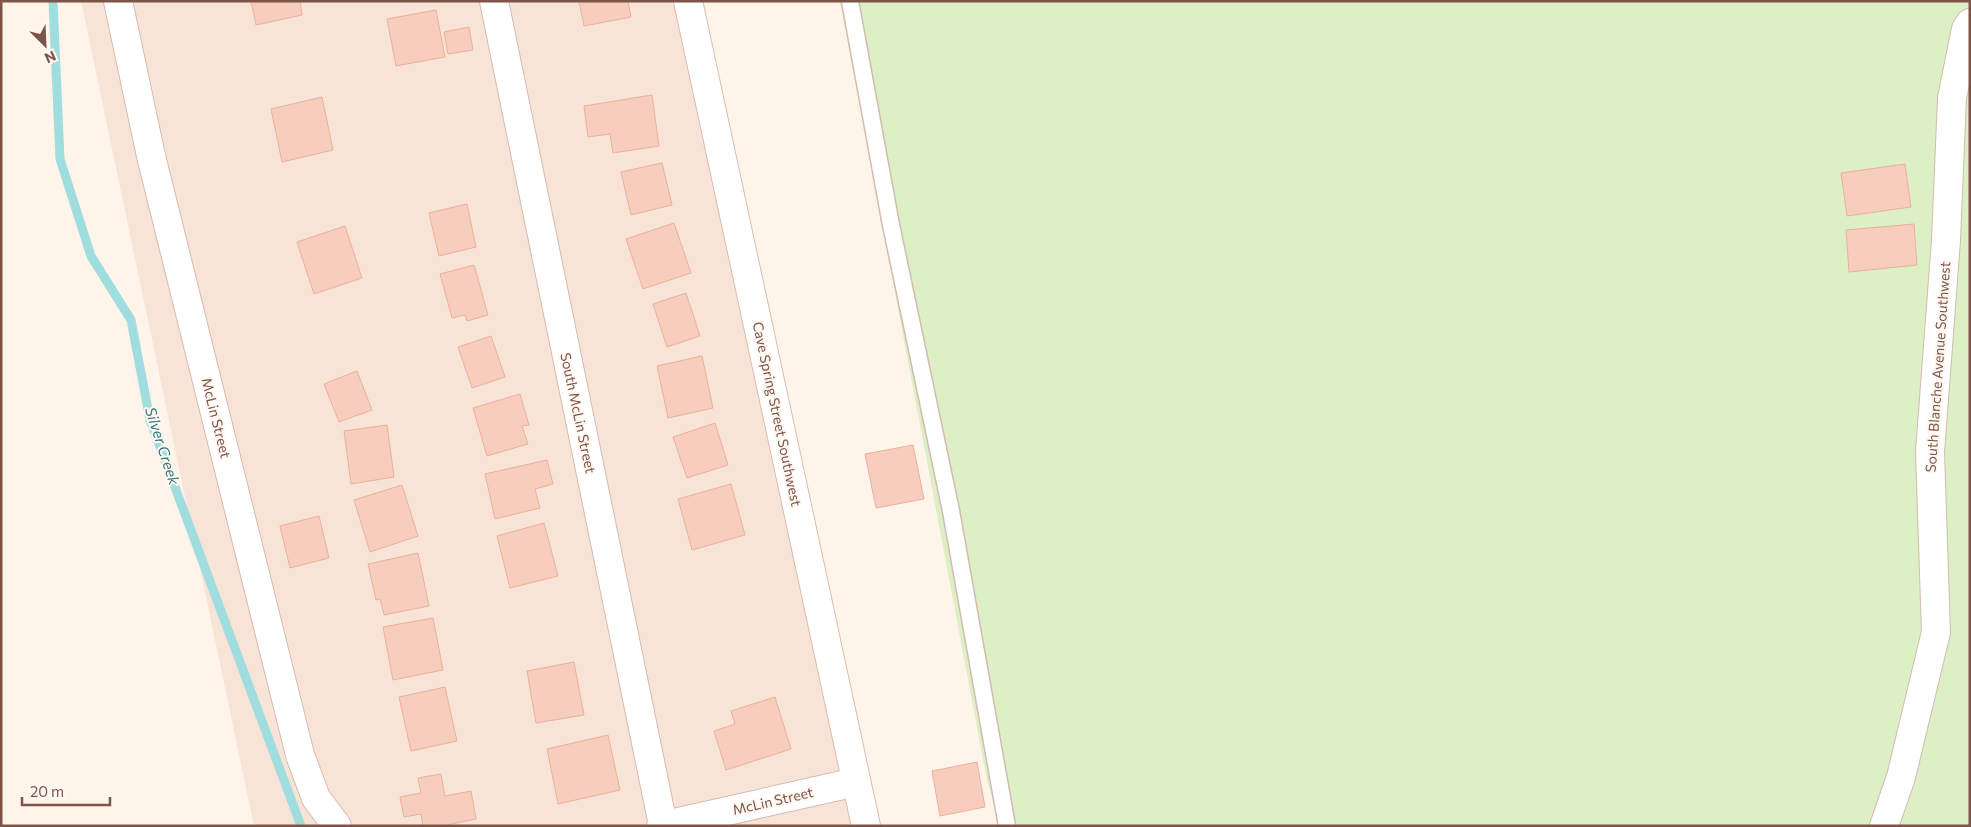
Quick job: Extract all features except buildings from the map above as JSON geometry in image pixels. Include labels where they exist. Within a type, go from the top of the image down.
[{"type":"street","name":"McLin Street","points":[[118,1],[152,156],[300,755],[316,798],[337,826]]},
{"type":"street","name":"South McLin Street","points":[[494,1],[662,826]]},
{"type":"street","name":"Cave Spring Street Southwest","points":[[688,1],[866,826]]},
{"type":"street","name":"South Blanche Avenue Southwest","points":[[1884,826],[1901,777],[1936,632],[1930,452],[1946,240],[1952,98],[1966,29],[1970,23]]},
{"type":"street","name":"McLin Street","points":[[662,826],[856,782]]},
{"type":"lane","points":[[850,1],[891,225],[951,512],[1007,826]]},
{"type":"shaded area","points":[[81,1],[696,1],[866,826],[254,826]]},
{"type":"green space","points":[[840,1],[1970,1],[1970,826],[1000,826],[987,780]]},
{"type":"waterway","name":"Silver Creek","points":[[53,1],[60,159],[91,256],[131,320],[150,420],[301,826]]}]
